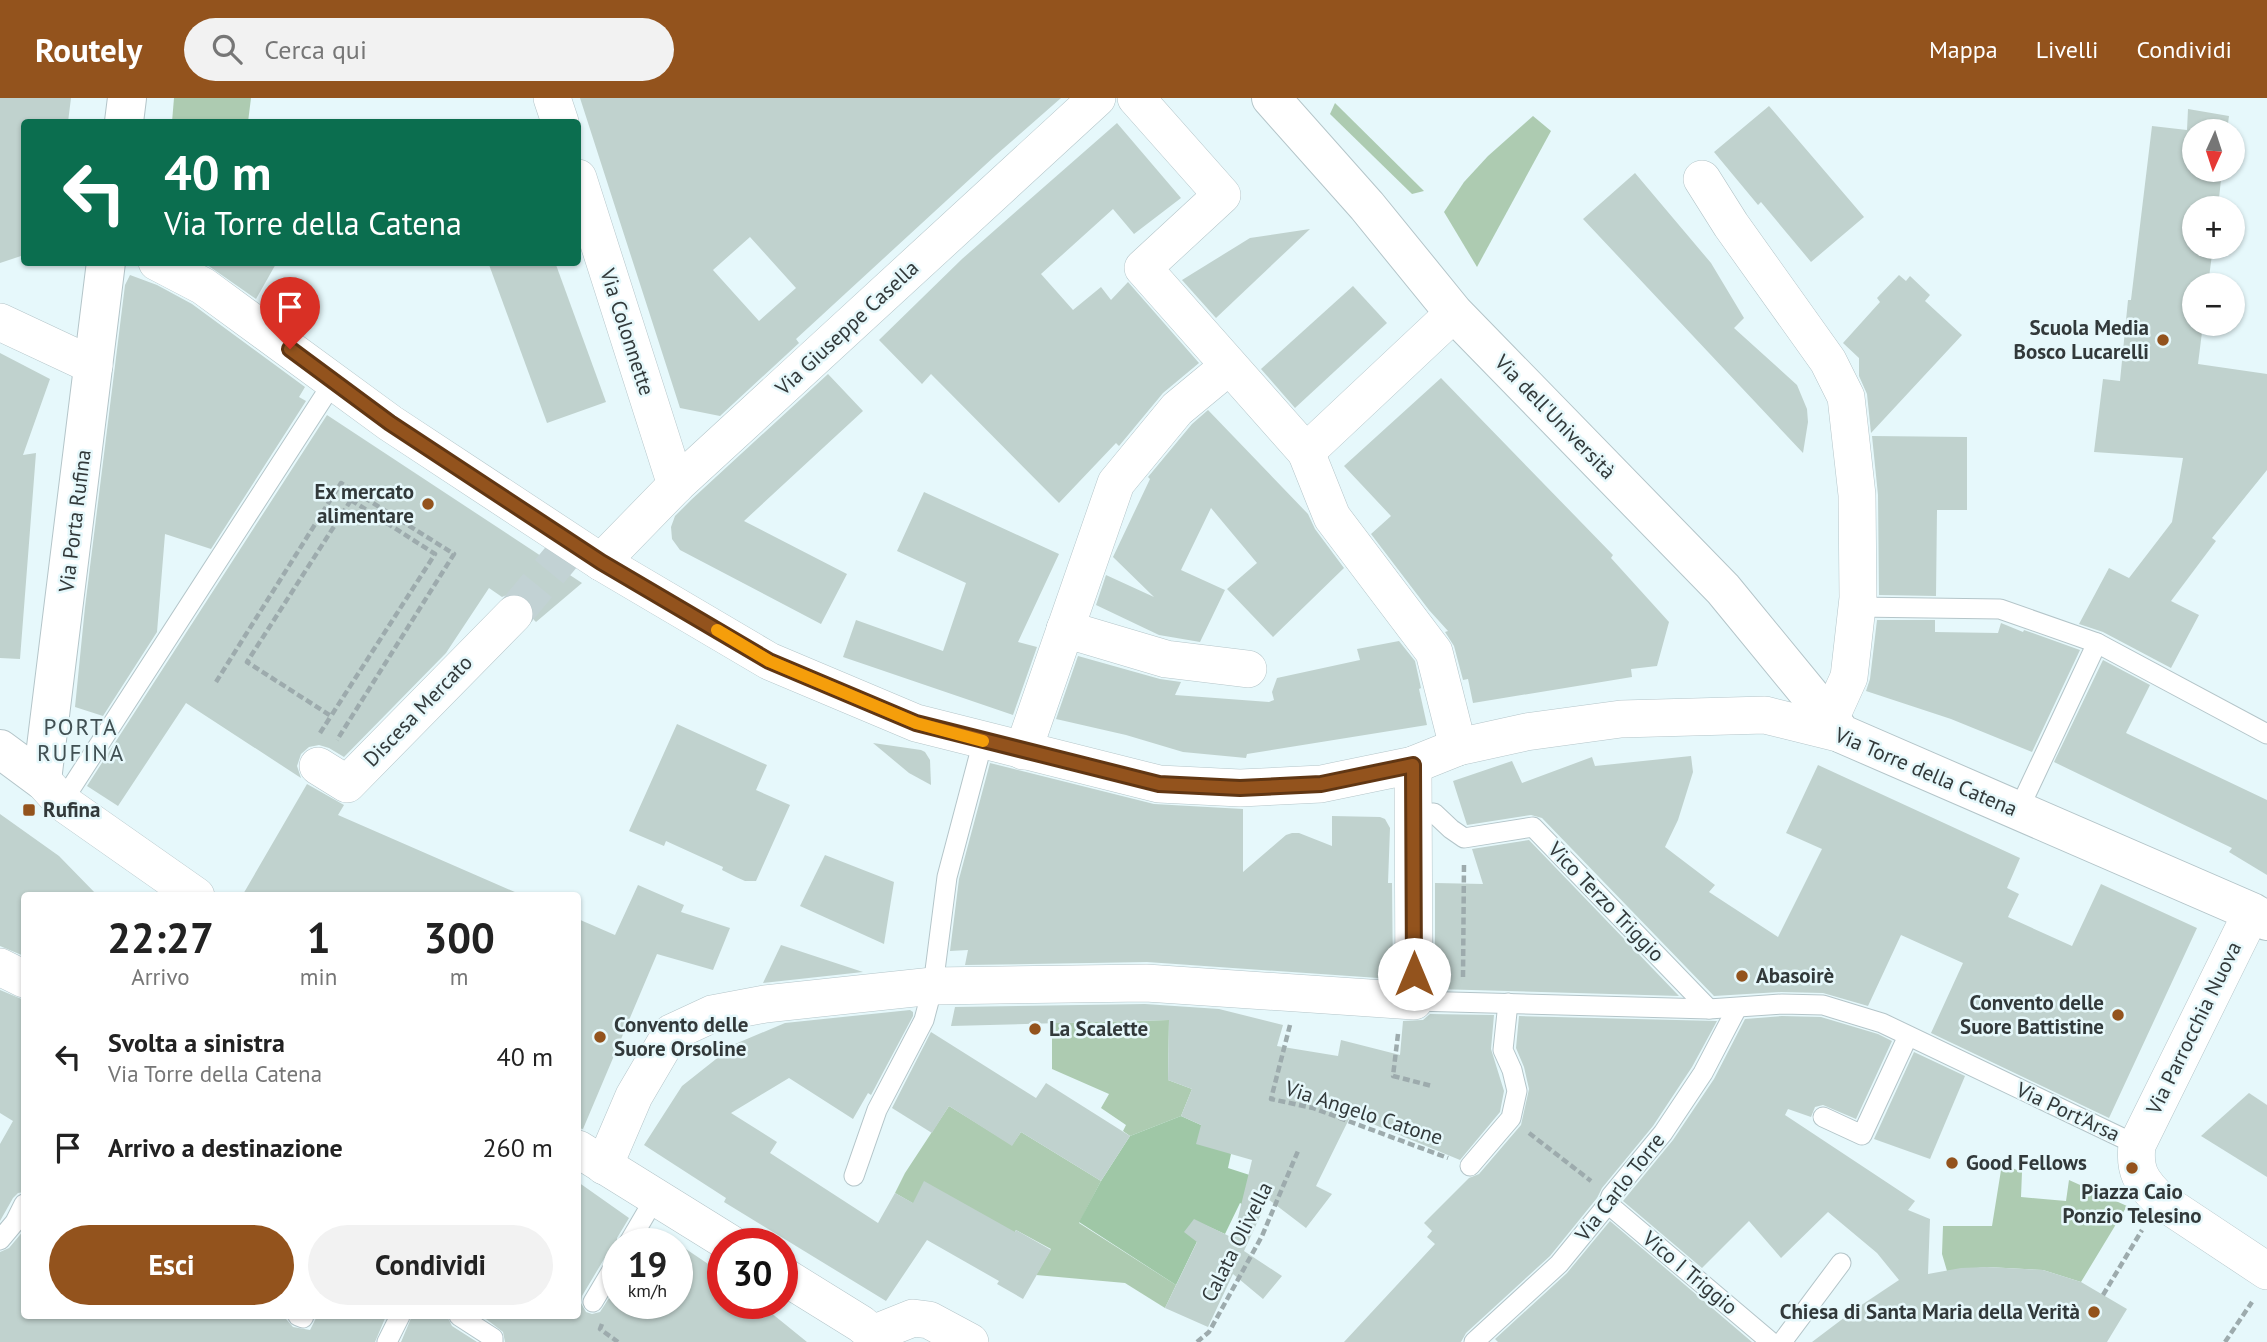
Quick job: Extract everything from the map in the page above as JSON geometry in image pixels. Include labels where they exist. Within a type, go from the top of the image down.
[{"type":"street","points":[[124,119],[127,98]]},
{"type":"street","points":[[552,98],[559,119]]},
{"type":"street","name":"Via Giuseppe Casella","points":[[601,562],[676,485],[1097,98]]},
{"type":"street","points":[[1136,98],[1222,195],[1143,268],[1306,452],[1332,517],[1434,652],[1458,747]]},
{"type":"street","name":"Via dell'Università","points":[[1271,98],[1367,206],[1454,313],[1723,589],[1836,727]]},
{"type":"street","points":[[1702,179],[1731,225],[1828,361],[1846,397],[1857,495],[1857,607],[1849,677],[1836,727]]},
{"type":"street","name":"Via Colonnette","points":[[581,187],[676,485]]},
{"type":"street","name":"Via Porta Rufina","points":[[52,791],[106,266]]},
{"type":"street","name":"Via Torre della Catena","points":[[165,266],[203,286],[390,423],[601,562],[769,661],[916,723],[1159,784],[1240,788],[1321,784],[1413,765],[1458,747],[1526,733],[1621,719],[1765,715],[1836,727],[2018,811],[2259,916]]},
{"type":"street","points":[[1306,452],[1454,313]]},
{"type":"street","points":[[0,322],[94,366]]},
{"type":"street","points":[[1023,751],[1116,483],[1177,409],[1230,366]]},
{"type":"street","name":"Discesa Mercato","points":[[319,767],[347,785],[514,614]]},
{"type":"street","points":[[1065,629],[1166,659],[1248,669]]},
{"type":"street","points":[[0,749],[52,791],[191,892]]},
{"type":"street","points":[[707,1229],[591,1157],[634,1096],[671,1033],[712,1014],[765,1004],[933,986],[1146,983],[1408,1000],[1415,813],[1413,765]]},
{"type":"street","name":"Via Parrocchia Nuova","points":[[2137,1145],[2259,916]]},
{"type":"street","points":[[0,967],[21,978]]},
{"type":"street","name":"Via Port'Arsa","points":[[2137,1145],[2135,1159],[2138,1173],[2150,1190],[2260,1286]]},
{"type":"street","points":[[798,1285],[861,1324],[873,1338],[913,1318],[929,1320],[970,1342]]},
{"type":"lane","points":[[52,791],[334,381]]},
{"type":"lane","points":[[1857,607],[2000,608],[2097,643],[2267,734]]},
{"type":"lane","points":[[2018,811],[2097,643]]},
{"type":"lane","points":[[854,1175],[877,1110],[924,1020],[933,986],[947,877],[983,741]]},
{"type":"lane","points":[[1415,813],[1434,813],[1464,838]]},
{"type":"lane","name":"Vico Terzo Triggio","points":[[1464,838],[1533,827],[1709,1009]]},
{"type":"lane","name":"Via Port'Arsa","points":[[1408,1000],[1709,1009],[1782,1004],[1823,1005],[1882,1023],[2137,1145]]},
{"type":"lane","points":[[1470,1166],[1511,1118],[1517,1091],[1503,1050],[1508,1003]]},
{"type":"lane","name":"Via Carlo Torre","points":[[1474,1342],[1559,1264],[1663,1133],[1703,1073],[1737,1008]]},
{"type":"lane","points":[[1823,1117],[1862,1135],[1908,1036]]},
{"type":"lane","points":[[637,1228],[655,1198]]},
{"type":"lane","name":"Vico I Triggio","points":[[1610,1200],[1771,1342]]},
{"type":"lane","points":[[0,1240],[20,1225]]},
{"type":"lane","points":[[1782,1342],[1841,1263]]},
{"type":"lane","points":[[593,1301],[602,1286]]},
{"type":"lane","points":[[387,1342],[398,1319]]},
{"type":"lane","points":[[464,1319],[493,1338],[493,1342]]},
{"type":"path","points":[[216,682],[341,483],[453,554],[319,767]]},
{"type":"path","points":[[351,500],[435,554],[331,716],[247,662],[351,500]]},
{"type":"path","points":[[1463,1001],[1464,838]]},
{"type":"path","name":"Via Angelo Catone","points":[[1298,993],[1270,1099],[1313,1108],[1470,1166]]},
{"type":"path","points":[[1408,1000],[1393,1076],[1432,1086]]},
{"type":"path","points":[[1511,1118],[1610,1200]]},
{"type":"path","name":"Calata Olivella","points":[[1197,1342],[1209,1332],[1262,1236],[1298,1151]]},
{"type":"path","points":[[2104,1295],[2160,1200]]},
{"type":"path","points":[[2225,1342],[2260,1286]]},
{"type":"green space","points":[[174,98],[251,98],[248,119],[172,119]]},
{"type":"green space","points":[[1335,103],[1424,191],[1412,194],[1330,114]]},
{"type":"green space","points":[[1533,116],[1551,131],[1477,267],[1444,212],[1464,182],[1488,156]]},
{"type":"green space","points":[[1169,1020],[1168,1080],[1192,1089],[1181,1116],[1130,1136],[1123,1131],[1126,1125],[1101,1108],[1109,1094],[1052,1069],[1052,1023]]},
{"type":"green space","points":[[949,1106],[1012,1145],[1021,1132],[1101,1181],[1079,1223],[1176,1285],[1165,1308],[1125,1283],[1036,1275],[1051,1249],[1016,1230],[1002,1254],[895,1193]]},
{"type":"green space","points":[[1181,1116],[1201,1125],[1231,1154],[1228,1168],[1274,1183],[1261,1214],[1240,1203],[1225,1234],[1205,1225],[1176,1285],[1079,1222],[1130,1136]]},
{"type":"green space","points":[[2002,1164],[2022,1172],[2021,1197],[2066,1201],[2069,1180],[2127,1206],[2081,1282],[2043,1270],[1987,1267],[1947,1271],[1942,1254],[1943,1226],[1992,1226]]},
{"type":"building","points":[[0,98],[71,98],[68,119],[21,119],[21,256],[0,263]]},
{"type":"building","points":[[580,98],[1061,98],[796,339],[799,343],[720,416],[680,408]],"holes":[[[750,237],[796,288],[759,321],[713,270]]]},
{"type":"building","points":[[1769,106],[1864,217],[1811,262],[1761,202],[1758,205],[1714,152]]},
{"type":"building","name":"Scuola Media Bosco Lucarelli","points":[[2188,109],[2229,116],[2229,119],[2188,119]]},
{"type":"building","points":[[1117,123],[1181,198],[1134,234],[1113,209],[1041,274],[1073,310],[1101,287],[1111,300],[1128,282],[1199,363],[1163,393],[1119,446],[1116,443],[1059,503],[931,374],[922,384],[879,340],[962,259]]},
{"type":"building","name":"Scuola Media Bosco Lucarelli","points":[[2152,126],[2182,129],[2182,182],[2221,182],[2219,196],[2182,196],[2182,259],[2211,259],[2210,273],[2182,273],[2182,336],[2202,336],[2198,364],[2267,374],[2267,470],[2212,538],[2216,541],[2171,601],[2199,615],[2171,668],[2103,632],[2079,624],[2109,568],[2129,578],[2172,522],[2183,458],[2094,452],[2103,379],[2120,381],[2128,300],[2131,300]]},
{"type":"building","points":[[1635,173],[1711,263],[1744,318],[1734,328],[1797,385],[1807,409],[1808,422],[1803,453],[1583,219]]},
{"type":"building","points":[[1310,229],[1216,318],[1182,280],[1250,238]]},
{"type":"building","points":[[209,266],[275,266],[256,299]]},
{"type":"building","points":[[489,266],[556,266],[606,402],[547,423]]},
{"type":"building","points":[[130,275],[157,285],[192,304],[305,387],[299,397],[306,401],[211,549],[165,534],[157,632],[103,716],[75,707],[125,285]]},
{"type":"building","points":[[1899,275],[1906,281],[1910,276],[1930,295],[1925,301],[1962,335],[1871,433],[1867,394],[1859,376],[1859,358],[1843,343],[1880,302],[1877,298]]},
{"type":"building","points":[[1353,286],[1387,323],[1295,408],[1261,369]]},
{"type":"building","points":[[0,353],[50,379],[23,455],[36,453],[20,659],[0,658]]},
{"type":"building","points":[[828,374],[863,411],[744,521],[847,574],[821,624],[680,550],[672,539],[671,527],[675,516],[691,500]]},
{"type":"building","points":[[1441,378],[1613,555],[1611,558],[1669,622],[1657,666],[1631,669],[1632,677],[1473,703],[1468,679],[1463,680],[1454,646],[1445,632],[1448,631],[1371,534],[1391,516],[1344,466]]},
{"type":"building","points":[[1208,410],[1308,514],[1315,529],[1344,568],[1273,637],[1227,589],[1257,563],[1211,508],[1181,570],[1225,590],[1200,642],[1159,635],[1096,605],[1106,575],[1154,597],[1113,557],[1150,479],[1148,477],[1192,424]]},
{"type":"building","points":[[327,415],[582,583],[536,622],[534,608],[528,599],[519,594],[502,597],[489,588],[446,653],[344,757],[319,745],[309,747],[301,754],[297,766],[301,778],[186,703],[118,806],[87,786]]},
{"type":"building","points":[[1872,436],[1967,437],[1967,510],[1937,510],[1936,596],[1879,595],[1878,495]]},
{"type":"building","points":[[924,492],[1059,554],[1018,642],[1037,647],[1013,715],[843,657],[856,620],[943,651],[966,583],[897,551]]},
{"type":"building","points":[[1877,620],[1935,620],[1935,632],[1998,633],[2001,623],[2080,650],[2032,752],[1951,719],[1866,691],[1870,679]]},
{"type":"building","points":[[1399,641],[1415,661],[1427,725],[1247,754],[1246,758],[1183,752],[1126,735],[1056,719],[1078,656],[1160,679],[1181,682],[1175,695],[1269,702],[1274,700],[1272,692],[1277,678],[1360,660],[1357,649]]},
{"type":"building","points":[[2103,660],[2150,685],[2126,733],[2267,800],[2267,875],[2229,852],[2232,848],[2054,762]]},
{"type":"building","points":[[677,724],[767,765],[756,790],[790,805],[756,881],[745,881],[736,877],[722,870],[723,867],[666,841],[664,846],[629,831]]},
{"type":"building","points":[[873,743],[925,752],[930,760],[931,785],[909,773]]},
{"type":"building","points":[[1691,756],[1693,772],[1678,820],[1665,847],[1715,885],[1709,892],[1778,937],[1822,849],[1786,833],[1818,765],[2020,858],[2007,888],[2019,894],[2008,917],[2072,946],[2101,884],[2197,928],[2109,1118],[1931,1033],[1963,963],[1901,935],[1868,1006],[1823,993],[1781,992],[1714,996],[1542,818],[1531,815],[1467,825],[1453,781],[1512,761],[1522,783],[1592,757],[1595,766]]},
{"type":"building","points":[[990,763],[1154,804],[1243,809],[1243,872],[1286,835],[1292,833],[1299,833],[1332,846],[1332,816],[1385,819],[1390,828],[1388,883],[1392,883],[1393,979],[1147,962],[965,965],[968,950],[950,951],[959,879]]},
{"type":"building","points":[[307,784],[344,805],[338,815],[515,892],[244,892]]},
{"type":"building","points":[[0,814],[59,856],[94,892],[21,892],[21,955],[0,946]]},
{"type":"building","points":[[1529,840],[1679,996],[1435,989],[1435,883],[1483,884],[1472,849]]},
{"type":"building","points":[[825,855],[894,882],[884,944],[800,906]]},
{"type":"building","name":"Convento delle Suore Orsoline","points":[[638,885],[684,905],[681,912],[730,928],[713,970],[657,954],[583,1129],[581,920],[615,935]]},
{"type":"building","points":[[781,945],[863,972],[763,983]]},
{"type":"building","points":[[0,990],[21,999],[21,1192],[13,1198],[0,1221],[0,1144],[13,1121],[0,1113]]},
{"type":"building","points":[[1145,1004],[1219,1009],[1283,1025],[1277,1046],[1338,1056],[1341,1040],[1400,1055],[1403,1021],[1423,1020],[1430,1014],[1494,1015],[1491,1049],[1504,1091],[1500,1112],[1460,1160],[1351,1115],[1316,1186],[1332,1194],[1306,1228],[1268,1199],[1244,1251],[1282,1276],[1263,1299],[1233,1274],[1208,1327],[1165,1308],[1197,1242],[1184,1232],[1194,1219],[1233,1238],[1252,1160],[1196,1144],[1201,1125],[1181,1116],[1192,1089],[1168,1080],[1169,1020],[951,1026],[955,1007]]},
{"type":"building","points":[[910,1010],[913,1012],[871,1095],[868,1093],[853,1119],[789,1078],[731,1113],[777,1142],[770,1153],[878,1223],[895,1193],[913,1203],[924,1181],[1051,1250],[1023,1299],[997,1284],[999,1281],[927,1240],[886,1301],[798,1247],[798,1228],[767,1228],[724,1202],[726,1198],[644,1145],[682,1086],[735,1044],[785,1023]]},
{"type":"building","points":[[1519,1016],[1717,1021],[1692,1067],[1653,1126],[1602,1188],[1597,1198],[1550,1256],[1466,1333],[1461,1342],[1344,1342],[1435,1244],[1427,1237],[1432,1231],[1424,1223],[1469,1178],[1479,1174],[1521,1125],[1529,1089],[1516,1048]]},
{"type":"building","points":[[1821,1017],[1878,1034],[1892,1041],[1856,1119],[1823,1105],[1815,1107],[1811,1117],[1788,1109],[1785,1115],[1915,1201],[1908,1210],[1930,1219],[1928,1274],[1987,1267],[2043,1270],[2081,1282],[2127,1309],[2107,1342],[1812,1342],[1899,1280],[1877,1253],[1828,1212],[1781,1258],[1749,1221],[1702,1268],[1623,1201],[1673,1140],[1714,1079],[1745,1019]]},
{"type":"building","points":[[931,1032],[1036,1098],[1046,1083],[1130,1136],[1101,1181],[1021,1132],[1012,1146],[949,1106],[932,1133],[892,1108]]},
{"type":"building","points":[[1914,1052],[1965,1076],[1930,1159],[1874,1139]]},
{"type":"building","points":[[2249,1093],[2267,1105],[2267,1177],[2201,1136]]},
{"type":"building","points":[[581,1184],[629,1218],[623,1228],[602,1228],[602,1262],[582,1296],[581,1303]]},
{"type":"building","points":[[1610,1221],[1752,1342],[1498,1342],[1495,1339],[1567,1273]]},
{"type":"building","points":[[21,1234],[21,1319],[286,1319],[293,1327],[310,1330],[316,1319],[385,1319],[375,1342],[0,1342],[0,1252],[9,1248]]},
{"type":"building","points":[[693,1254],[707,1263],[707,1319],[779,1319],[807,1342],[505,1342],[503,1332],[486,1319],[581,1319],[581,1303],[586,1312],[592,1314],[602,1309],[602,1319],[693,1319]]},
{"type":"building","points":[[411,1319],[448,1319],[452,1326],[477,1342],[401,1342]]},
{"type":"tunnel","points":[[514,614],[573,543]]},
{"type":"slow traffic","points":[[717,630],[769,661],[916,723],[983,741]]},
{"type":"place","name":"Scuola Media Bosco Lucarelli","points":[[2163,340]]},
{"type":"place","name":"Ex mercato alimentare","points":[[428,504]]},
{"type":"place","name":"Rufina","points":[[29,810]]},
{"type":"place","name":"Abasoirè","points":[[1742,976]]},
{"type":"place","name":"Convento delle Suore Battistine","points":[[2118,1015]]},
{"type":"place","name":"La Scalette","points":[[1035,1029]]},
{"type":"place","name":"Convento delle Suore Orsoline","points":[[600,1037]]},
{"type":"place","name":"Good Fellows","points":[[1952,1163]]},
{"type":"place","name":"Piazza Caio Ponzio Telesino","points":[[2132,1168]]},
{"type":"place","name":"Chiesa di Santa Maria della Verità","points":[[2094,1312]]},
{"type":"district","name":"PORTA RUFINA","points":[[81,740]]},
{"type":"route","points":[[290,349],[390,423],[601,562],[769,661],[916,723],[1159,784],[1240,788],[1321,784],[1413,765],[1414,974]]}]
